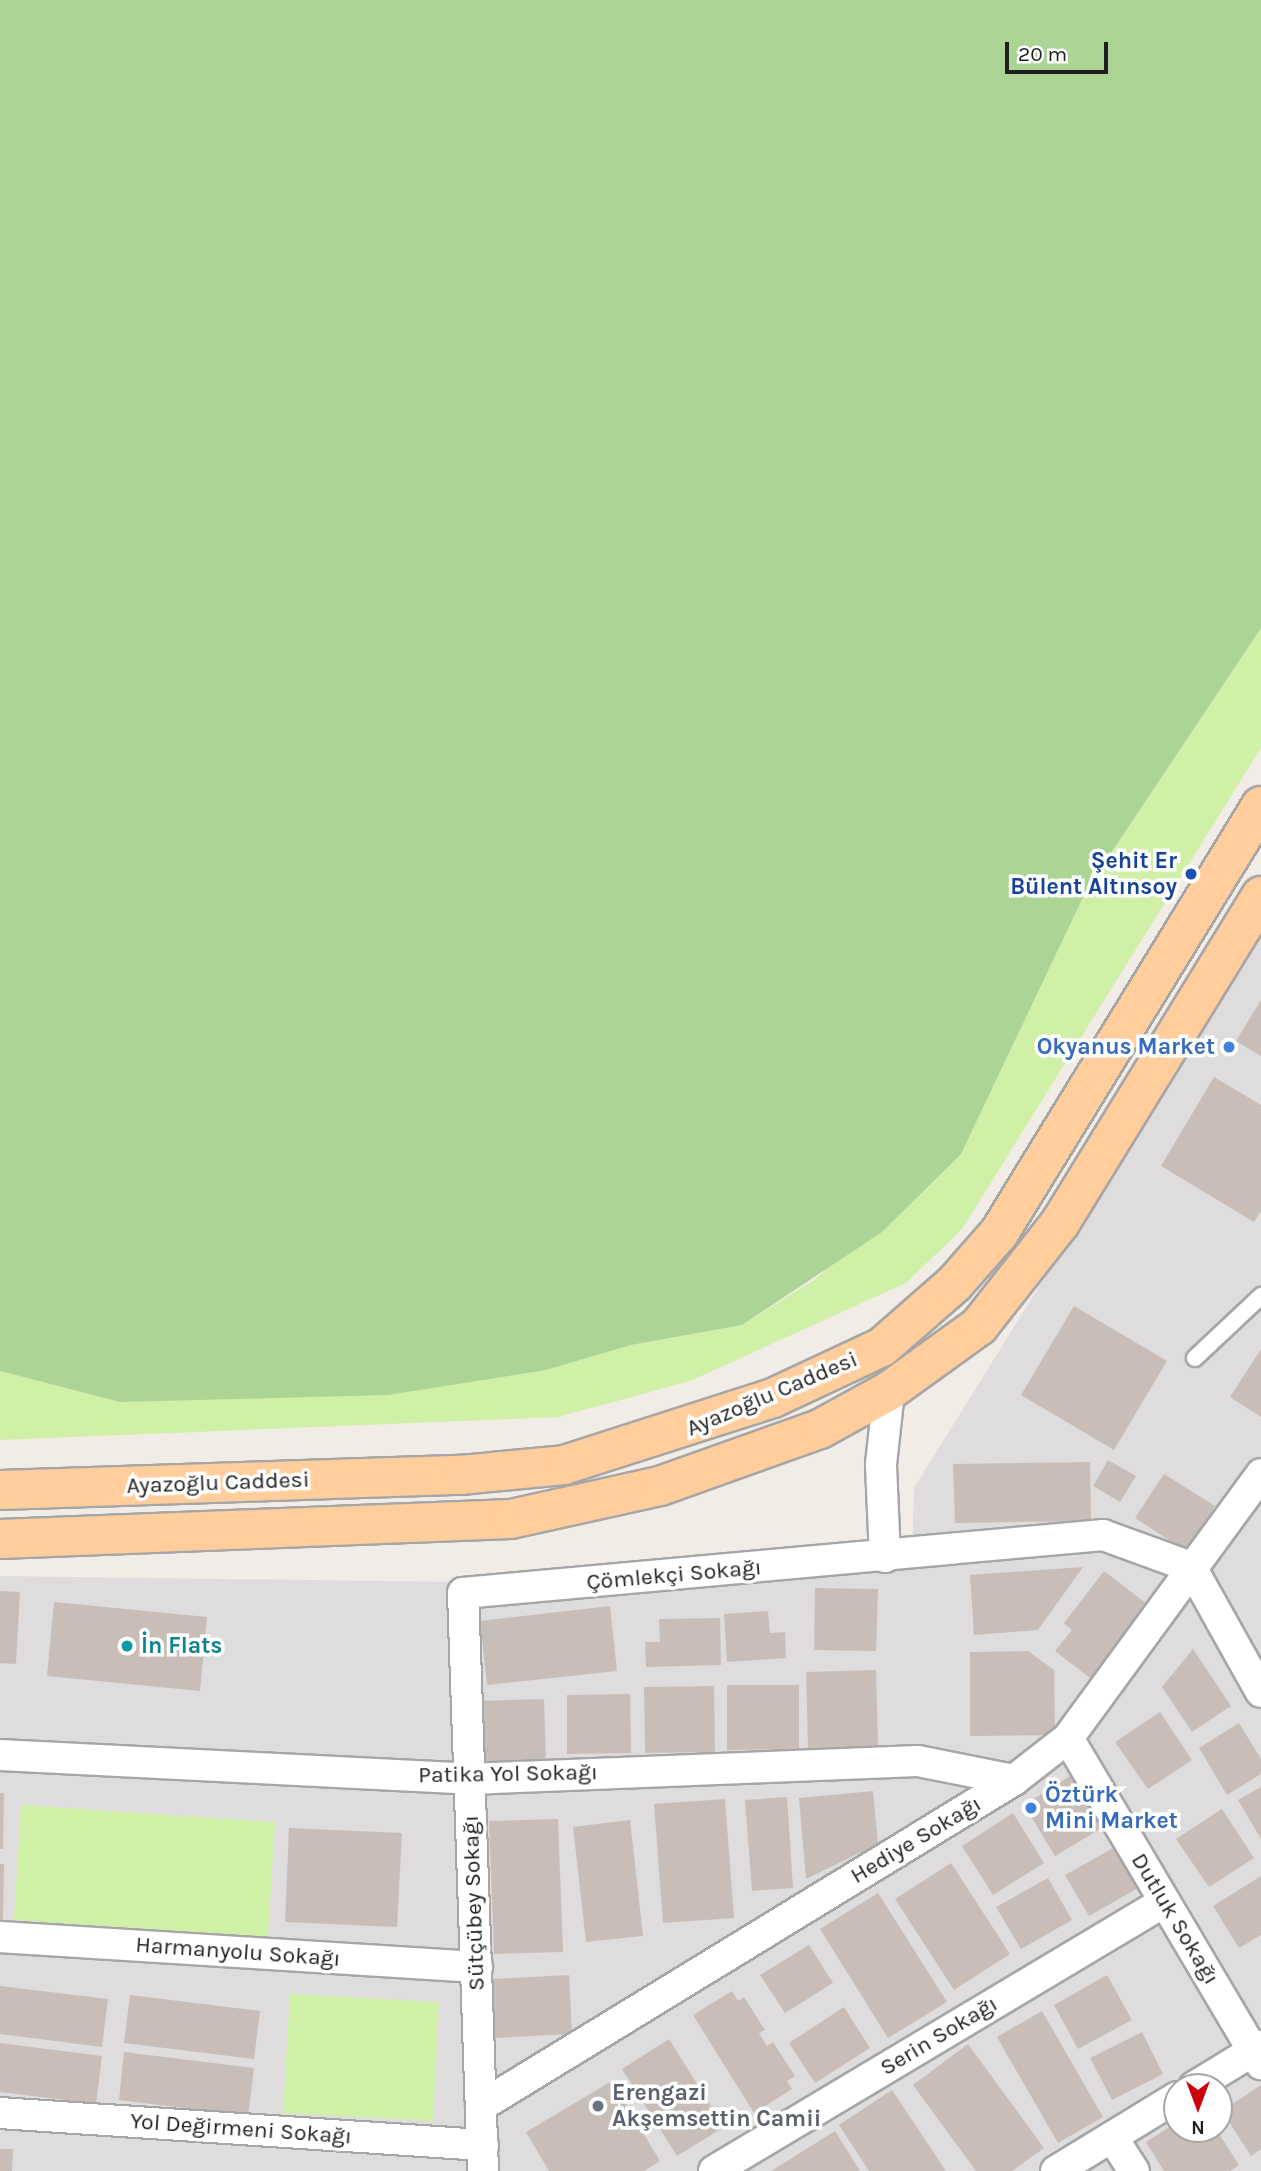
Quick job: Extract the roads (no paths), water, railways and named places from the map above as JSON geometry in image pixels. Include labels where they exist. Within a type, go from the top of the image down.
[{"type":"main road","name":"Ayazoğlu Caddesi","points":[[0,1490],[461,1475],[564,1465],[760,1403],[882,1347],[955,1283],[999,1233],[1261,806]]},
{"type":"main road","name":"Ayazoğlu Caddesi","points":[[0,1539],[511,1519],[660,1486],[820,1429],[889,1391],[979,1326],[1060,1223],[1261,896]]},
{"type":"street","points":[[885,1557],[881,1464],[889,1391]]},
{"type":"street","name":"Hediye Sokağı","points":[[481,2106],[1014,1780],[1068,1738],[1261,1474]]},
{"type":"street","name":"Çömlekçi Sokağı","points":[[463,1593],[885,1557],[1103,1535],[1191,1567]]},
{"type":"street","points":[[1191,1567],[1261,1692]]},
{"type":"street","name":"Sütçübey Sokağı","points":[[463,1593],[483,2158]]},
{"type":"street","name":"Dutluk Sokağı","points":[[1068,1738],[1164,1902],[1258,2054]]},
{"type":"street","name":"Patika Yol Sokağı","points":[[0,1755],[470,1779],[918,1761],[1014,1780]]},
{"type":"street","name":"Serin Sokağı","points":[[714,2171],[1164,1902]]},
{"type":"street","name":"Harmanyolu Sokağı","points":[[0,1937],[477,1967]]},
{"type":"street","points":[[1221,2073],[1258,2054]]},
{"type":"street","points":[[1056,2171],[1163,2106]]},
{"type":"street","name":"Yol Değirmeni Sokağı","points":[[0,2113],[483,2158]]},
{"type":"street","points":[[1112,2137],[1134,2171]]},
{"type":"lane","points":[[1195,1359],[1261,1296]]},
{"type":"place","name":"Şehit Er Bülent Altınsoy","points":[[1191,874]]},
{"type":"place","name":"Okyanus Market","points":[[1229,1047]]},
{"type":"place","name":"İn Flats","points":[[127,1646]]},
{"type":"place","name":"Öztürk Mini Market","points":[[1031,1808]]},
{"type":"place","name":"Erengazi Akşemsettin Camii","points":[[598,2106]]}]
